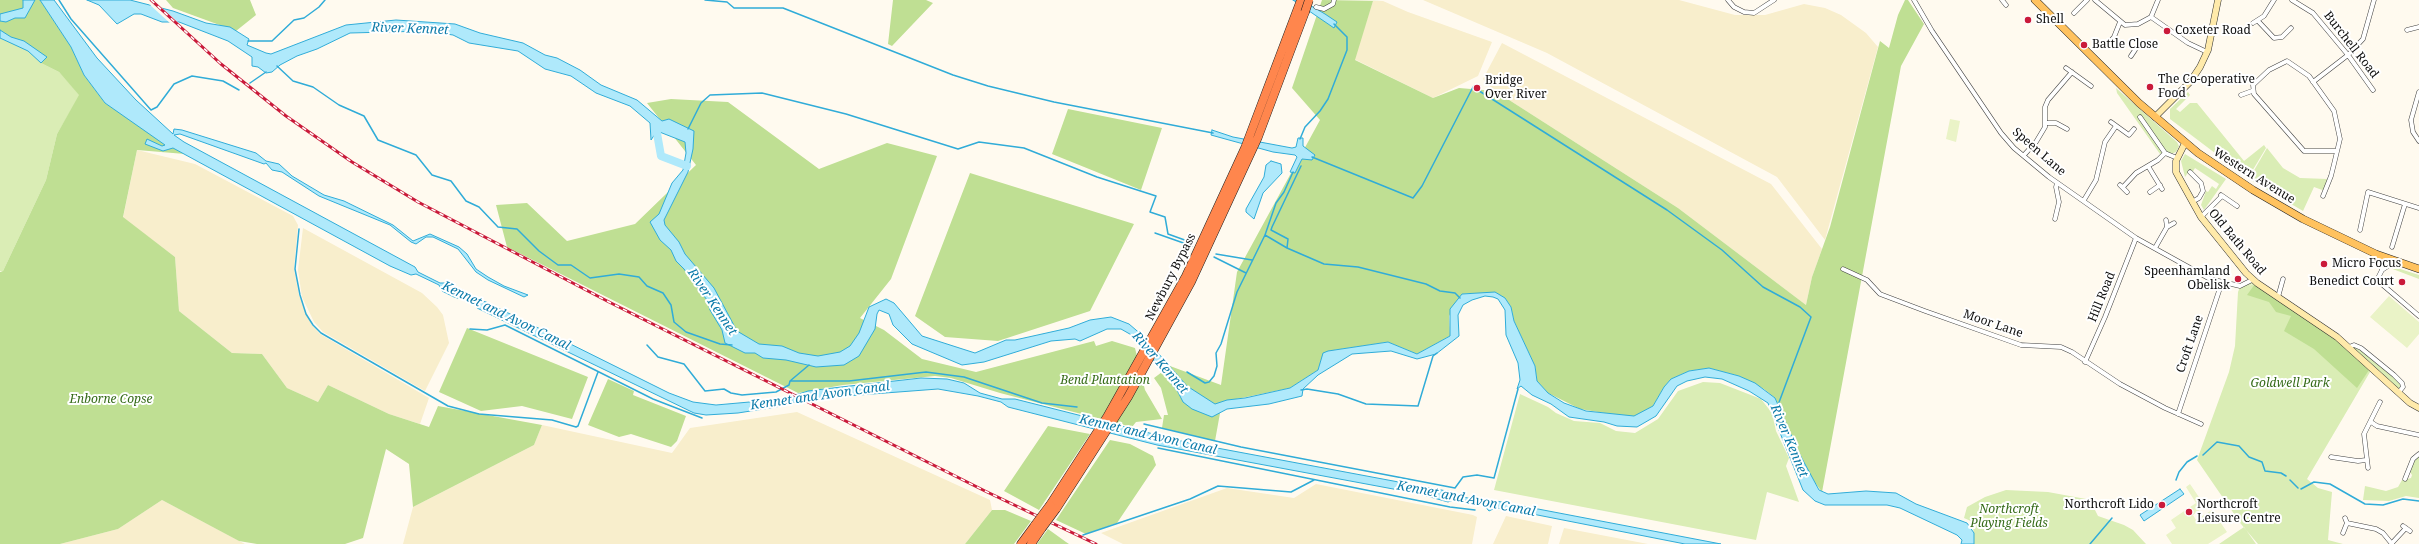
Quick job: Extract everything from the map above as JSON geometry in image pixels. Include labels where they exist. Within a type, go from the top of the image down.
[{"type":"highway","name":"Newbury Bypass","points":[[1021,544],[1039,526],[1053,507],[1144,368],[1203,242],[1249,149],[1301,6],[1312,4]]},
{"type":"highway","name":"Newbury Bypass","points":[[1111,418],[1140,360],[1158,336]]},
{"type":"highway","name":"Newbury Bypass","points":[[1031,544],[1039,526]]},
{"type":"main road","name":"Western Avenue","points":[[2035,0],[2095,61],[2155,117],[2186,143],[2274,203],[2376,254],[2400,264],[2417,268]]},
{"type":"main road","name":"Western Avenue","points":[[2350,241],[2417,268]]},
{"type":"street","points":[[1305,0],[1324,10],[1333,4],[1334,0]]},
{"type":"street","points":[[1728,0],[1734,8],[1744,12],[1754,13],[1763,9],[1774,0]]},
{"type":"street","name":"Speen Lane","points":[[1914,0],[1932,31],[2001,133],[2014,148],[2058,183],[2136,238],[2210,279],[2240,286],[2252,280]]},
{"type":"street","points":[[2002,0],[2006,5]]},
{"type":"street","points":[[2074,13],[2088,0]]},
{"type":"street","points":[[2095,0],[2120,22],[2134,25],[2151,17],[2158,0]]},
{"type":"street","points":[[2155,117],[2190,82],[2207,52],[2218,0]]},
{"type":"street","points":[[2253,24],[2264,16],[2274,0]]},
{"type":"street","name":"Burchell Road","points":[[2292,0],[2313,13],[2348,55],[2373,90]]},
{"type":"street","points":[[2313,82],[2348,55],[2363,39],[2374,0]]},
{"type":"street","points":[[2151,17],[2188,43],[2207,52]]},
{"type":"street","points":[[2258,21],[2274,38],[2282,36],[2291,28]]},
{"type":"street","points":[[2106,46],[2114,37],[2120,22]]},
{"type":"street","points":[[2407,30],[2419,27]]},
{"type":"street","points":[[2131,56],[2135,50]]},
{"type":"street","points":[[2242,95],[2252,90],[2253,85],[2269,70],[2287,61],[2313,82],[2336,117],[2340,139],[2323,196]]},
{"type":"street","points":[[2066,68],[2085,84],[2091,86]]},
{"type":"street","points":[[2024,155],[2042,135],[2046,123],[2045,107],[2048,100],[2072,72]]},
{"type":"street","points":[[2252,90],[2268,112],[2304,152],[2337,151]]},
{"type":"street","points":[[2419,92],[2411,120],[2413,132],[2419,141]]},
{"type":"street","points":[[2140,117],[2165,153],[2177,158],[2186,143]]},
{"type":"street","points":[[2111,122],[2128,136],[2134,129]]},
{"type":"street","points":[[2046,123],[2056,123],[2065,126]]},
{"type":"street","points":[[2084,200],[2096,180],[2105,142],[2116,126]]},
{"type":"street","points":[[2127,192],[2122,186],[2136,173],[2165,153]]},
{"type":"street","name":"Old Bath Road","points":[[2177,158],[2176,172],[2201,217],[2252,280],[2278,296],[2349,347],[2419,408]]},
{"type":"street","points":[[2148,166],[2161,187],[2150,192]]},
{"type":"street","points":[[2190,172],[2201,183],[2203,191],[2199,198],[2192,202]]},
{"type":"street","points":[[2055,219],[2059,202],[2056,187],[2058,183]]},
{"type":"street","points":[[2360,230],[2369,190],[2419,208]]},
{"type":"street","points":[[2201,217],[2221,195],[2237,206]]},
{"type":"street","points":[[2392,247],[2405,204]]},
{"type":"street","points":[[2166,220],[2167,227]]},
{"type":"street","points":[[2155,248],[2167,227],[2174,223]]},
{"type":"street","points":[[2356,223],[2361,224]]},
{"type":"street","name":"Hill Road","points":[[2084,362],[2105,317],[2136,238]]},
{"type":"street","points":[[2394,242],[2399,244]]},
{"type":"street","points":[[2376,254],[2382,270]]},
{"type":"street","points":[[2400,264],[2391,264],[2382,270],[2377,280],[2419,316]]},
{"type":"street","name":"Moor Lane","points":[[1843,269],[1867,280],[1880,294],[2021,345],[2061,347],[2072,352],[2084,362],[2120,384],[2178,414],[2201,424]]},
{"type":"street","points":[[2278,296],[2283,279]]},
{"type":"street","name":"Croft Lane","points":[[2178,414],[2222,282]]},
{"type":"street","name":"Old Bath Road","points":[[2349,347],[2354,345],[2362,348],[2394,375],[2402,383],[2403,387],[2399,392]]},
{"type":"street","points":[[2368,468],[2364,434],[2371,422],[2376,406],[2380,402]]},
{"type":"street","points":[[2371,422],[2377,426],[2419,435]]},
{"type":"street","points":[[2407,477],[2413,459],[2419,454]]},
{"type":"street","points":[[2331,457],[2344,462],[2366,460]]},
{"type":"street","points":[[2344,533],[2347,523],[2346,518]]},
{"type":"street","points":[[2347,523],[2376,529],[2392,543],[2406,528]]},
{"type":"shaded area","points":[[1423,0],[1679,0],[1735,15],[1765,15],[1804,4],[1825,8],[1841,15],[1866,33],[1878,47],[1825,240],[1777,177],[1547,53]]},
{"type":"shaded area","points":[[1373,1],[1383,1],[1408,12],[1492,42],[1478,76],[1433,98],[1354,59]]},
{"type":"shaded area","points":[[1502,43],[1771,184],[1822,249],[1812,277],[1806,305],[1678,208],[1495,91],[1483,79]]},
{"type":"shaded area","points":[[137,150],[195,164],[293,216],[298,225],[294,269],[299,295],[312,325],[320,334],[429,398],[420,424],[389,414],[328,385],[318,402],[287,388],[262,354],[232,353],[179,311],[175,257],[123,218]]},
{"type":"shaded area","points":[[303,228],[422,293],[443,315],[449,343],[425,391],[323,332],[314,322],[302,297],[298,270]]},
{"type":"shaded area","points":[[797,412],[990,500],[992,510],[965,544],[403,544],[413,507],[534,445],[542,425],[672,453],[690,428]]},
{"type":"shaded area","points":[[1316,484],[1473,515],[1477,517],[1472,544],[1123,544],[1101,533],[1227,488],[1294,498]]},
{"type":"shaded area","points":[[162,500],[245,544],[60,544],[118,529]]},
{"type":"shaded area","points":[[1506,516],[1552,526],[1548,544],[1493,544]]},
{"type":"shaded area","points":[[1564,528],[1648,544],[1559,544]]},
{"type":"green space","name":"Enborne Copse","points":[[0,0],[40,0],[71,47],[84,75],[105,103],[185,154],[137,150],[123,217],[175,257],[179,311],[232,353],[262,354],[287,388],[318,402],[328,385],[389,414],[429,427],[438,406],[542,425],[534,445],[413,507],[409,464],[386,449],[363,538],[345,544],[257,544],[239,541],[162,500],[118,529],[60,544],[0,544],[0,272],[3,271],[46,180],[57,134],[79,95],[59,72],[41,63],[28,51],[0,38]]},
{"type":"green space","points":[[166,0],[250,0],[256,15],[236,31],[173,8]]},
{"type":"green space","points":[[893,0],[926,0],[933,3],[892,46],[888,44]]},
{"type":"green space","points":[[1322,0],[1383,1],[1373,1],[1355,60],[1433,98],[1459,88],[1495,91],[1678,208],[1806,305],[1812,277],[1830,227],[1880,41],[1889,48],[1898,15],[1905,0],[1908,0],[1924,24],[1901,66],[1822,492],[1810,476],[1775,398],[1764,389],[1739,376],[1709,368],[1689,371],[1671,379],[1664,387],[1653,406],[1638,416],[1622,416],[1580,409],[1548,393],[1537,381],[1535,366],[1514,321],[1511,307],[1505,298],[1478,293],[1462,294],[1449,316],[1450,336],[1417,354],[1388,342],[1335,350],[1321,361],[1318,370],[1290,388],[1222,402],[1215,441],[1162,428],[1164,415],[1168,415],[1161,388],[1154,378],[1170,366],[1221,385],[1237,272],[1320,120],[1292,88]]},
{"type":"green space","points":[[0,38],[28,51],[41,63],[59,72],[80,95],[57,134],[46,180],[3,271],[0,271]]},
{"type":"green space","points":[[2116,88],[2177,142],[2179,146],[2176,152],[2171,154],[2165,151],[2160,154],[2117,93]]},
{"type":"green space","points":[[2188,92],[2190,95],[2176,109],[2180,112],[2190,103],[2197,103],[2244,161],[2264,145],[2266,148],[2248,178],[2170,119],[2170,109]]},
{"type":"green space","name":"Bend Plantation","points":[[671,99],[728,102],[819,169],[887,143],[937,156],[891,279],[860,318],[884,330],[922,359],[976,372],[1094,341],[1096,346],[1112,341],[1135,348],[1145,390],[1162,419],[1136,422],[1132,427],[1000,393],[951,378],[935,376],[843,385],[798,393],[507,247],[496,205],[527,203],[567,241],[635,224],[696,165],[647,103]]},
{"type":"green space","points":[[1068,109],[1162,128],[1141,190],[1052,154]]},
{"type":"green space","points":[[1950,119],[1960,121],[1956,142],[1946,139]]},
{"type":"green space","points":[[2267,148],[2283,168],[2300,178],[2328,179],[2325,191],[2314,187],[2303,211],[2249,179]]},
{"type":"green space","points":[[2185,154],[2226,179],[2204,210],[2201,205],[2206,191],[2208,192],[2212,186],[2216,189],[2219,184],[2195,168],[2192,173],[2189,171],[2185,177],[2181,161]]},
{"type":"green space","points":[[970,173],[1134,224],[1090,311],[998,341],[945,337],[915,316]]},
{"type":"green space","points":[[2394,267],[2419,275],[2419,279],[2390,268]]},
{"type":"green space","name":"Goldwell Park","points":[[2252,280],[2254,282],[2248,287],[2254,283],[2370,369],[2370,372],[2307,479],[2318,488],[2332,492],[2328,540],[2343,544],[2258,544],[2241,524],[2197,460],[2229,372],[2235,346],[2238,292],[2240,287]]},
{"type":"green space","points":[[2255,284],[2336,340],[2369,370],[2357,388],[2314,349],[2284,331],[2291,316],[2276,312],[2269,302],[2247,295]]},
{"type":"green space","points":[[2389,296],[2419,322],[2419,334],[2407,348],[2370,317]]},
{"type":"green space","points":[[467,328],[588,377],[572,419],[522,406],[481,411],[439,392]]},
{"type":"green space","points":[[2358,346],[2402,385],[2399,392],[2349,347]]},
{"type":"green space","points":[[608,379],[634,391],[633,395],[686,416],[677,441],[671,447],[631,434],[619,437],[588,425]]},
{"type":"green space","points":[[1703,382],[1720,383],[1761,399],[1772,413],[1776,431],[1789,458],[1786,466],[1799,502],[1767,492],[1756,540],[1494,490],[1520,394],[1574,421],[1600,423],[1616,431],[1635,433],[1658,419],[1678,391]]},
{"type":"green space","points":[[1048,426],[1090,434],[1039,510],[1004,491]]},
{"type":"green space","points":[[1110,440],[1130,444],[1153,456],[1156,465],[1117,523],[1086,534],[1056,520]]},
{"type":"green space","points":[[2419,456],[2419,498],[2406,496],[2389,501],[2363,500],[2365,486],[2386,491],[2398,487],[2402,480],[2411,478],[2412,475],[2410,472],[2414,459]]},
{"type":"green space","name":"Northcroft Leisure Centre","points":[[2190,484],[2205,506],[2193,515],[2196,520],[2212,510],[2227,532],[2208,544],[2172,544],[2166,535],[2176,528],[2171,520],[2196,503],[2186,487]]},
{"type":"green space","name":"Northcroft Playing Fields","points":[[2006,490],[2048,492],[2086,499],[2093,506],[2098,516],[2124,525],[2133,530],[2146,544],[1974,544],[1973,522],[1964,518],[1967,507],[1985,497]]},
{"type":"green space","points":[[992,510],[1005,510],[1031,521],[1014,544],[965,544]]},
{"type":"green space","points":[[2244,527],[2256,544],[2219,544]]},
{"type":"green space","points":[[1048,529],[1066,542],[1069,544],[1037,544]]},
{"type":"water","points":[[23,0],[35,0],[25,18],[15,18],[6,22],[0,21],[0,14],[23,8]]},
{"type":"water","name":"Kennet and Avon Canal","points":[[40,0],[54,0],[97,58],[136,100],[173,134],[174,129],[182,130],[256,153],[266,161],[279,164],[292,176],[324,195],[344,201],[393,225],[413,241],[430,234],[459,247],[467,254],[476,269],[504,286],[528,295],[524,297],[488,280],[476,272],[458,249],[433,237],[426,237],[416,244],[411,242],[390,225],[319,196],[282,172],[272,170],[266,163],[264,164],[180,134],[174,135],[184,142],[415,267],[418,272],[440,283],[448,283],[464,291],[472,298],[486,302],[669,393],[693,402],[716,405],[783,399],[808,391],[921,378],[947,379],[964,383],[980,393],[1002,399],[1015,399],[1185,442],[1452,492],[1455,495],[1476,500],[1491,500],[1721,544],[1685,544],[1507,509],[1495,508],[1489,511],[1483,504],[1456,499],[1448,502],[1420,494],[1157,445],[1008,407],[1001,402],[978,396],[938,389],[806,399],[776,407],[738,413],[706,415],[694,413],[477,308],[471,302],[454,297],[442,291],[439,285],[416,274],[411,275],[390,266],[173,148],[163,151],[145,144],[147,139],[162,146],[165,145],[105,103],[84,75],[71,47]]},
{"type":"water","points":[[87,0],[130,0],[173,11],[206,23],[230,27],[249,39],[247,45],[271,54],[346,25],[396,20],[455,24],[480,33],[523,43],[545,55],[557,58],[580,70],[601,85],[637,100],[662,121],[669,119],[694,131],[693,149],[688,172],[664,220],[665,225],[679,242],[685,254],[714,288],[737,331],[759,344],[782,346],[799,353],[818,356],[840,352],[850,346],[859,333],[869,307],[886,299],[894,303],[922,336],[975,353],[1006,340],[1015,340],[1069,328],[1090,320],[1111,317],[1129,324],[1143,336],[1187,386],[1215,404],[1227,400],[1245,398],[1290,388],[1318,370],[1323,353],[1328,351],[1388,342],[1417,354],[1450,336],[1450,309],[1462,294],[1495,292],[1505,298],[1511,307],[1514,321],[1535,366],[1537,381],[1548,393],[1564,403],[1586,411],[1634,416],[1653,406],[1664,387],[1671,379],[1689,371],[1709,368],[1739,376],[1755,383],[1775,398],[1799,453],[1819,490],[1828,494],[1866,491],[1896,493],[1916,504],[1967,523],[1974,533],[1974,544],[1961,544],[1962,540],[1957,535],[1900,508],[1887,505],[1825,505],[1815,501],[1803,490],[1768,403],[1749,391],[1722,379],[1705,377],[1687,381],[1677,386],[1656,416],[1637,427],[1617,426],[1604,422],[1569,417],[1551,404],[1532,395],[1521,386],[1517,389],[1520,380],[1518,363],[1506,335],[1505,310],[1498,299],[1493,297],[1485,296],[1472,300],[1463,305],[1458,315],[1459,336],[1436,354],[1417,359],[1391,351],[1352,354],[1318,375],[1303,389],[1302,396],[1269,404],[1227,409],[1212,417],[1192,409],[1183,402],[1178,392],[1141,344],[1135,337],[1121,329],[1107,329],[1080,341],[1075,339],[1051,341],[984,362],[962,365],[912,344],[893,325],[889,314],[879,310],[875,329],[859,356],[844,365],[816,367],[786,360],[763,358],[755,353],[745,353],[725,343],[722,330],[710,310],[707,300],[684,269],[676,261],[671,250],[660,240],[650,222],[659,214],[672,183],[683,170],[686,153],[685,142],[657,131],[651,140],[650,123],[630,106],[596,93],[571,76],[545,69],[518,51],[469,43],[453,35],[426,31],[350,33],[317,49],[297,56],[280,65],[272,72],[266,73],[258,67],[252,66],[252,57],[228,41],[179,22],[162,22],[141,14],[134,14],[117,24],[99,5]]},
{"type":"water","points":[[1293,0],[1301,0],[1337,22],[1334,28]]},
{"type":"water","points":[[0,30],[11,37],[24,41],[47,57],[41,63],[28,51],[0,38]]},
{"type":"water","points":[[1212,130],[1233,137],[1292,148],[1296,147],[1298,138],[1303,138],[1303,146],[1315,155],[1312,160],[1302,159],[1295,173],[1290,172],[1297,157],[1295,155],[1273,152],[1211,135]]},
{"type":"water","points":[[1271,161],[1281,164],[1282,173],[1263,193],[1254,219],[1246,212],[1246,209],[1264,177],[1266,165]]},
{"type":"water","name":"Northcroft Lido","points":[[2180,489],[2184,494],[2144,521],[2140,515]]},
{"type":"pier","points":[[149,4],[161,7],[181,25],[171,24]]},
{"type":"waterway","points":[[59,0],[71,19],[151,110],[157,107],[174,84],[192,76],[223,81],[239,90]]},
{"type":"waterway","points":[[248,41],[272,41],[294,20],[304,18],[319,7],[325,0]]},
{"type":"waterway","points":[[705,0],[727,2],[734,8],[783,8],[953,75],[988,86],[1054,102],[1213,133]]},
{"type":"waterway","points":[[1300,139],[1305,127],[1320,111],[1328,99],[1347,50],[1347,37],[1334,24]]},
{"type":"waterway","points":[[277,66],[293,81],[313,87],[339,105],[364,116],[378,140],[416,155],[432,175],[451,181],[466,201],[479,207],[498,227],[517,229],[539,251],[558,265],[571,265],[590,278],[619,274],[639,277],[647,286],[663,293],[671,305],[674,322],[686,332],[720,344],[732,345]]},
{"type":"waterway","points":[[250,83],[266,72]]},
{"type":"waterway","points":[[1312,157],[1413,198],[1422,186],[1473,87],[1667,210],[1722,250],[1763,287],[1800,307],[1811,317],[1778,405]]},
{"type":"waterway","points":[[688,129],[701,103],[710,95],[762,93],[846,114],[958,149],[979,142],[1024,148],[1097,177],[1156,196],[1150,212],[1165,217],[1168,234],[1193,243]]},
{"type":"waterway","name":"River Kennet","points":[[655,122],[661,156],[687,166]]},
{"type":"waterway","points":[[1287,248],[1288,239],[1271,230],[1301,166]]},
{"type":"waterway","points":[[1187,372],[1205,383],[1209,382],[1214,376],[1217,366],[1216,353],[1221,344],[1237,292],[1265,235],[1276,203],[1284,192],[1293,172]]},
{"type":"waterway","points":[[299,229],[295,269],[300,295],[306,314],[313,325],[321,333],[448,406],[479,414],[552,420],[576,427],[578,426],[598,372]]},
{"type":"waterway","points":[[1155,233],[1192,246]]},
{"type":"waterway","points":[[1265,235],[1287,248],[1324,264],[1358,267],[1426,284],[1440,291],[1455,293],[1460,298]]},
{"type":"waterway","points":[[1216,254],[1252,260]]},
{"type":"waterway","points":[[1214,257],[1246,273]]},
{"type":"waterway","name":"Kennet and Avon Canal","points":[[470,329],[487,330],[505,325],[653,399],[702,418]]},
{"type":"waterway","name":"Kennet and Avon Canal","points":[[647,345],[658,357],[684,364],[705,391],[724,389],[731,393],[742,395],[776,392],[789,385],[790,381],[809,365]]},
{"type":"waterway","points":[[1301,390],[1307,389],[1338,394],[1366,404],[1418,406],[1433,356],[1437,353]]},
{"type":"waterway","name":"Kennet and Avon Canal","points":[[790,381],[849,381],[926,372],[964,377],[1042,403],[1077,407]]},
{"type":"waterway","name":"Kennet and Avon Canal","points":[[1144,424],[1241,447],[1455,488],[1463,477],[1477,475],[1494,478],[1518,389]]},
{"type":"waterway","points":[[2203,455],[2217,442],[2239,446],[2249,457],[2262,462],[2265,471],[2281,473],[2286,476]]},
{"type":"waterway","name":"Kennet and Avon Canal","points":[[1158,448],[1450,507],[1475,510]]},
{"type":"waterway","points":[[2176,480],[2179,472],[2187,462],[2197,456]]},
{"type":"waterway","points":[[1083,535],[1190,499],[1218,486],[1291,492],[1314,480]]},
{"type":"waterway","points":[[2290,480],[2298,488]]},
{"type":"waterway","points":[[2301,489],[2314,482],[2330,484],[2365,504],[2383,505],[2403,499],[2419,501]]},
{"type":"waterway","points":[[2090,544],[2112,518]]},
{"type":"railway","points":[[151,0],[221,64],[286,116],[352,162],[418,202],[609,302],[985,491],[1096,544]]},
{"type":"place","name":"Shell","points":[[2028,20]]},
{"type":"place","name":"Coxeter Road","points":[[2167,31]]},
{"type":"place","name":"Battle Close","points":[[2084,45]]},
{"type":"place","name":"The Co-operative Food","points":[[2150,87]]},
{"type":"place","name":"Bridge Over River","points":[[1477,88]]},
{"type":"place","name":"Micro Focus","points":[[2324,264]]},
{"type":"place","name":"Speenhamland Obelisk","points":[[2238,279]]},
{"type":"place","name":"Benedict Court","points":[[2402,282]]},
{"type":"place","name":"Northcroft Lido","points":[[2162,505]]},
{"type":"place","name":"Northcroft Leisure Centre","points":[[2189,512]]}]
